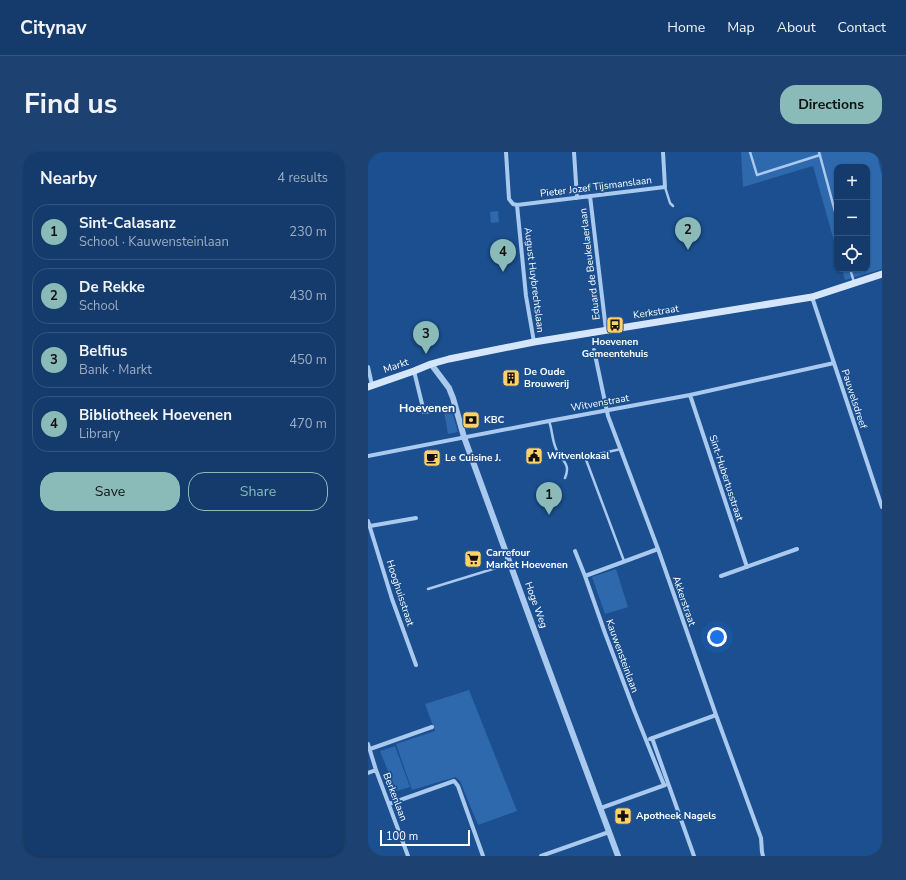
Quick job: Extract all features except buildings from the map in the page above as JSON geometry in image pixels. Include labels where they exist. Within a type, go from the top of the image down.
[{"type":"main road","name":"Kerkstraat","points":[[431,364],[534,342],[812,296],[882,274]]},
{"type":"main road","name":"Markt","points":[[370,386],[431,364]]},
{"type":"street","name":"August Huybrechtslaan","points":[[506,152],[509,199],[513,204],[517,205],[526,296],[534,342]]},
{"type":"street","name":"Eduard de Beukelaerlaan","points":[[574,152],[577,198]]},
{"type":"street","name":"Pieter Jozef Tijsmanslaan","points":[[517,205],[665,187],[664,152]]},
{"type":"street","name":"Eduard de Beukelaerlaan","points":[[590,196],[606,330]]},
{"type":"street","name":"Pauwelsdreef","points":[[812,296],[882,507]]},
{"type":"street","name":"Akkerstraat","points":[[594,350],[607,410],[761,838],[763,856]]},
{"type":"street","name":"Witvenstraat","points":[[368,456],[690,395],[834,363]]},
{"type":"street","name":"Hoge Weg","points":[[431,364],[450,388],[464,437],[618,856]]},
{"type":"street","points":[[368,367],[370,386]]},
{"type":"street","points":[[414,371],[424,412],[456,406]]},
{"type":"street","name":"Sint-Hubertusstraat","points":[[690,395],[747,567]]},
{"type":"street","points":[[370,526],[416,518]]},
{"type":"street","name":"Hooghuisstraat","points":[[368,521],[392,599],[416,664]]},
{"type":"street","points":[[721,576],[797,549]]},
{"type":"street","points":[[585,576],[658,550]]},
{"type":"street","name":"Kauwensteinlaan","points":[[575,551],[664,785]]},
{"type":"street","points":[[646,740],[716,715]]},
{"type":"street","points":[[370,750],[432,727]]},
{"type":"street","points":[[652,738],[694,856]]},
{"type":"street","name":"Berkenlaan","points":[[368,744],[376,770],[408,856]]},
{"type":"street","points":[[368,773],[376,770]]},
{"type":"street","points":[[389,804],[454,781],[458,786],[482,856]]},
{"type":"street","points":[[601,808],[669,784]]},
{"type":"street","points":[[541,856],[609,832]]},
{"type":"lane","points":[[750,152],[757,175],[820,154],[834,208]]},
{"type":"lane","points":[[665,187],[670,204],[673,206]]},
{"type":"lane","points":[[851,272],[854,283]]},
{"type":"lane","points":[[549,421],[555,446],[559,455],[567,464],[568,472],[566,478]]},
{"type":"lane","points":[[621,450],[586,457],[624,562]]},
{"type":"lane","points":[[428,588],[510,564]]},
{"type":"shaded area","points":[[741,152],[876,152],[882,175],[882,269],[845,280],[843,272],[870,272],[870,164],[834,164],[834,241],[813,166],[743,187]]},
{"type":"shaded area","points":[[498,211],[499,222],[491,223],[490,212]]},
{"type":"shaded area","points":[[444,412],[452,412],[458,432],[448,434]]},
{"type":"shaded area","points":[[616,569],[628,607],[605,614],[592,577]]},
{"type":"shaded area","points":[[469,690],[517,811],[478,825],[460,781],[456,777],[412,790],[396,744],[435,731],[425,704]]},
{"type":"shaded area","points":[[395,746],[410,787],[396,791],[380,751]]},
{"type":"place","name":"De Rekke","points":[[688,250]]},
{"type":"place","name":"Bibliotheek Hoevenen","points":[[503,272]]},
{"type":"place","name":"Hoevenen Gemeentehuis","points":[[615,325]]},
{"type":"place","name":"Belfius","points":[[426,354]]},
{"type":"place","name":"De Oude Brouwerij","points":[[511,378]]},
{"type":"place","name":"KBC","points":[[471,420]]},
{"type":"place","name":"Witvenlokaal","points":[[534,456]]},
{"type":"place","name":"Le Cuisine J.","points":[[432,458]]},
{"type":"place","name":"Sint-Calasanz","points":[[549,515]]},
{"type":"place","name":"Carrefour Market Hoevenen","points":[[473,559]]},
{"type":"place","name":"Apotheek Nagels","points":[[623,816]]},
{"type":"district","name":"Hoevenen","points":[[427,408]]}]
